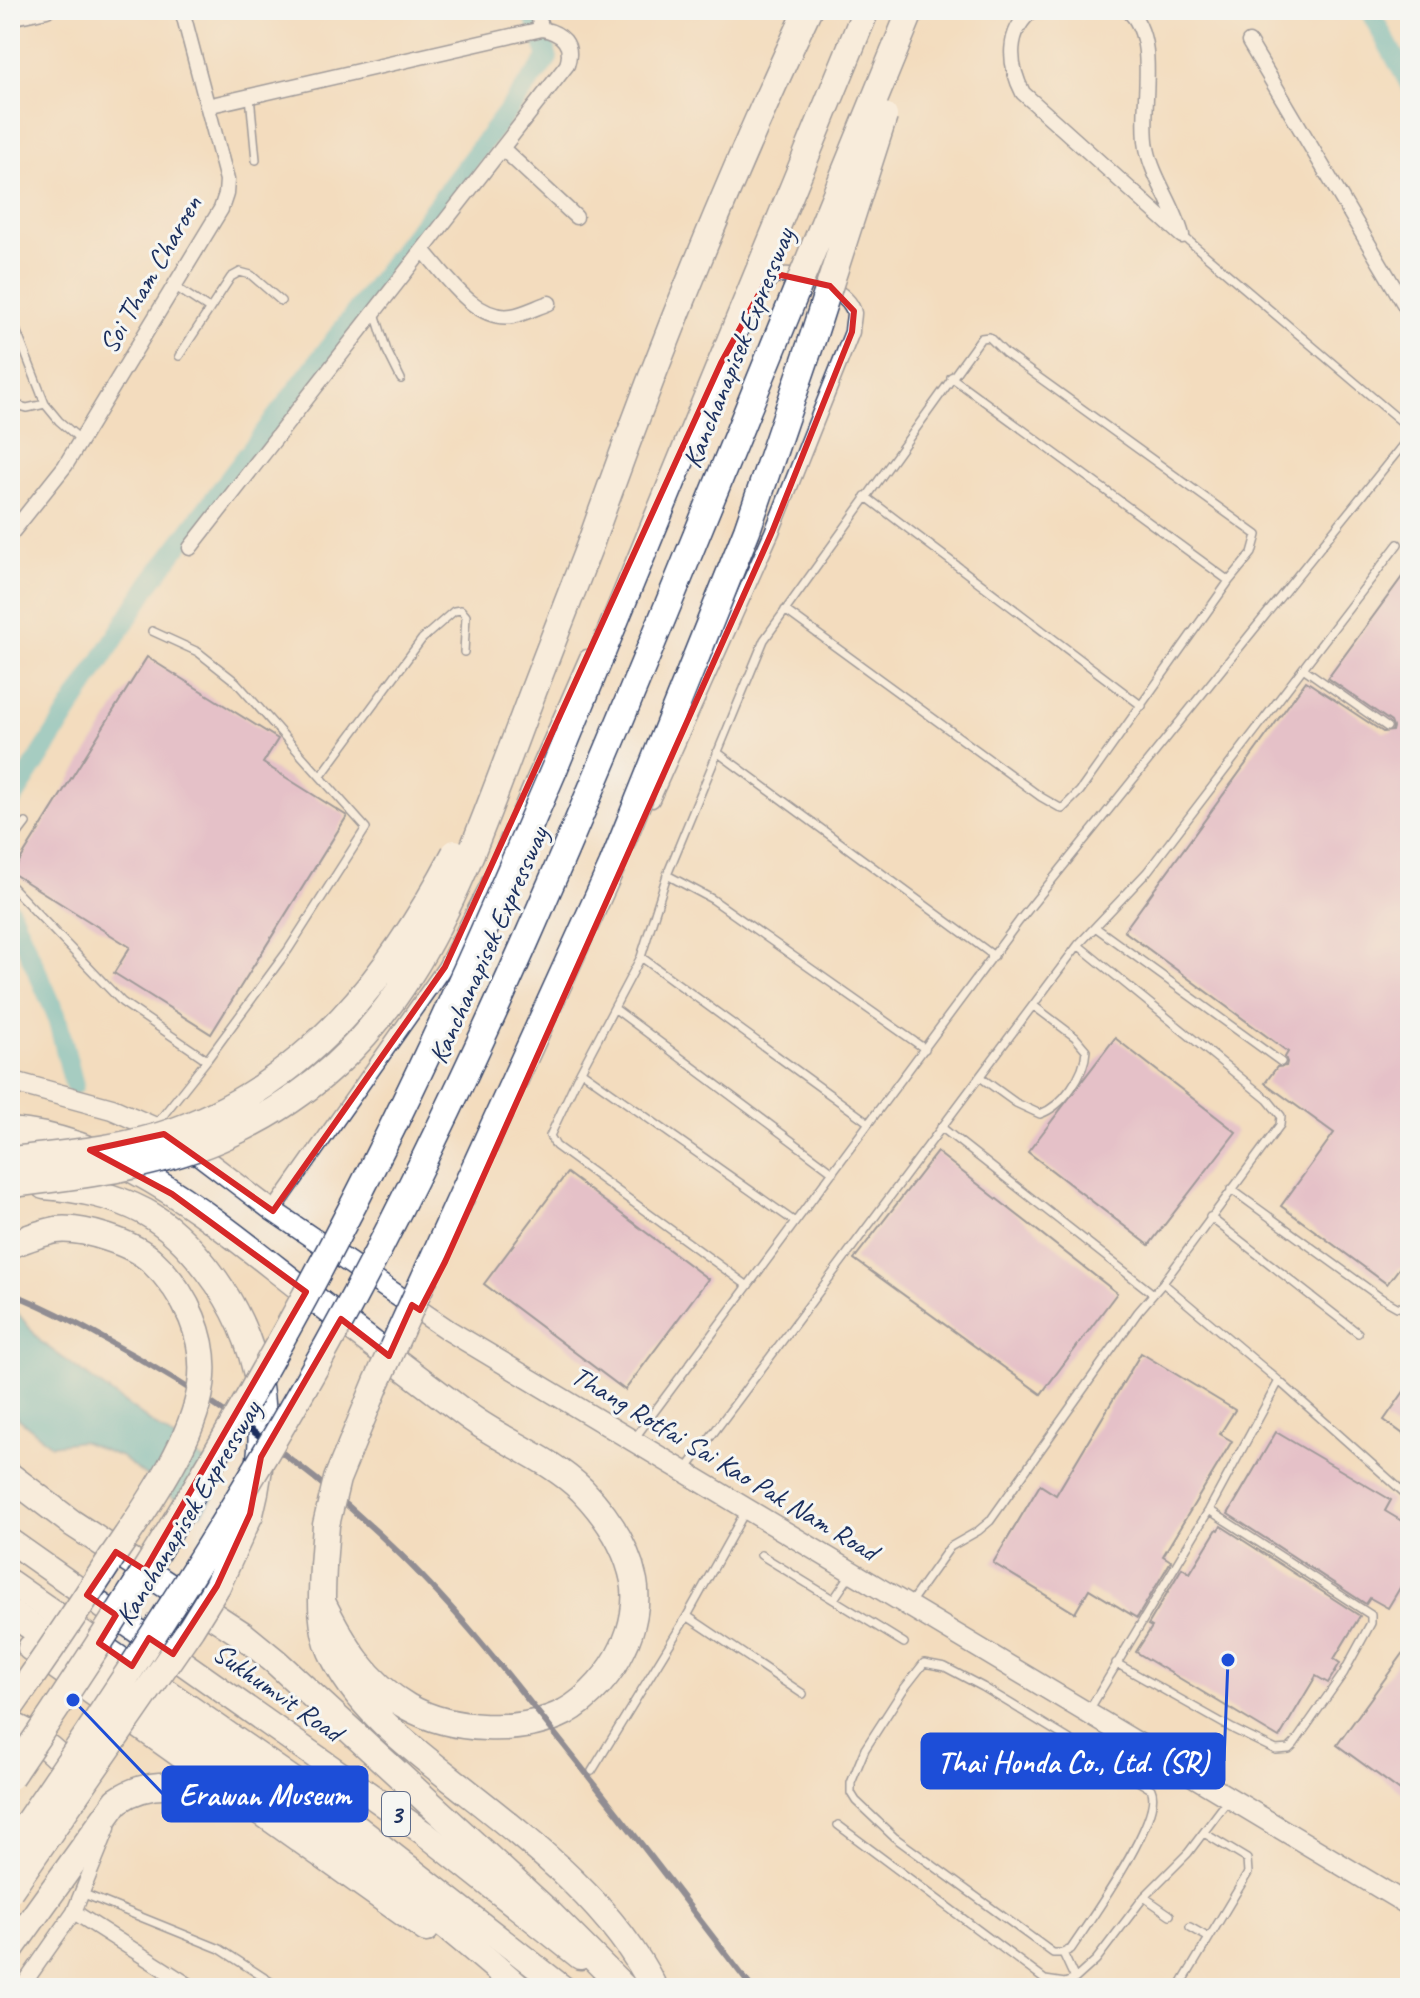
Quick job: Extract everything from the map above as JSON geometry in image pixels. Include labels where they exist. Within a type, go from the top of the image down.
[{"type":"highway","points":[[11,1176],[124,1168],[177,1155],[231,1134],[278,1109],[345,1056],[409,978],[436,933],[482,827],[689,277],[808,10]]},
{"type":"highway","name":"Kanchanapisek Expressway","points":[[10,1777],[156,1553],[227,1434],[314,1278],[392,1127],[555,767],[866,10]]},
{"type":"highway","name":"Kanchanapisek Expressway","points":[[10,1848],[92,1729],[262,1456],[348,1307],[432,1143],[492,1019],[561,863],[911,10]]},
{"type":"highway","points":[[654,1988],[645,1968],[614,1929],[541,1851],[412,1748],[360,1697],[330,1649],[322,1602],[326,1525],[337,1479],[383,1368],[612,866],[747,530],[813,337],[918,10]]},
{"type":"highway","points":[[10,1131],[29,1132],[104,1155],[140,1173],[244,1244],[472,1419],[532,1454],[578,1487],[602,1511],[615,1533],[628,1558],[635,1584],[630,1634],[616,1663],[599,1682],[565,1712],[532,1723],[504,1727],[471,1726],[443,1720],[410,1708],[385,1692],[346,1650],[322,1602]]},
{"type":"highway","points":[[10,1890],[217,1586],[250,1514],[258,1482],[263,1420],[250,1344],[218,1283],[187,1246],[147,1213],[113,1198],[11,1176]]},
{"type":"highway","points":[[10,1245],[58,1230],[80,1230],[126,1245],[149,1258],[181,1293],[203,1356],[201,1387],[192,1420],[159,1487],[10,1708]]},
{"type":"highway","points":[[10,1476],[72,1523],[243,1635],[265,1653],[550,1914],[622,1988]]},
{"type":"highway","name":"Sukhumvit Road","points":[[10,1541],[424,1833],[622,1988]]},
{"type":"highway","name":"3","points":[[10,1582],[321,1799],[563,1988]]},
{"type":"highway","points":[[10,1612],[381,1874],[451,1929],[518,1988]]},
{"type":"highway","points":[[10,1634],[418,1924],[518,1988]]},
{"type":"highway","points":[[10,1725],[41,1741],[74,1776],[75,1783],[10,1874]]},
{"type":"highway","points":[[10,1950],[117,1801],[130,1793],[158,1785],[177,1786],[220,1796],[269,1817]]},
{"type":"main road","name":"Thang Rotfai Sai Kao Pak Nam Road","points":[[10,1081],[112,1109],[153,1127],[202,1157],[273,1211],[448,1330],[1410,1906]]},
{"type":"street","points":[[10,18],[47,10]]},
{"type":"street","name":"Soi Tham Charoen","points":[[10,535],[65,466],[221,209],[226,194],[227,180],[182,10]]},
{"type":"street","points":[[536,10],[539,29]]},
{"type":"street","points":[[1033,10],[1024,17],[1014,35],[1011,53],[1014,75],[1023,93],[1182,236]]},
{"type":"street","points":[[1128,10],[1141,28],[1146,42],[1145,128],[1148,152],[1182,236]]},
{"type":"street","points":[[190,548],[567,65],[571,53],[561,37],[539,29],[207,106]]},
{"type":"street","points":[[1249,42],[1410,314]]},
{"type":"street","points":[[502,148],[576,217]]},
{"type":"street","points":[[423,250],[470,300],[486,312],[512,316],[549,303]]},
{"type":"street","points":[[273,1211],[445,967],[486,888],[606,612],[721,363],[765,283],[781,275],[830,286],[847,299],[854,311],[852,332],[795,475],[451,1247],[420,1310]]},
{"type":"street","points":[[21,1988],[84,1894],[117,1801]]},
{"type":"street","points":[[74,1912],[193,1988]]},
{"type":"lane","points":[[250,96],[256,160]]},
{"type":"lane","points":[[1182,236],[1410,429]]},
{"type":"lane","points":[[179,356],[231,277],[240,272],[251,275],[281,301]]},
{"type":"lane","points":[[173,286],[209,309]]},
{"type":"lane","points":[[375,313],[387,351],[401,379]]},
{"type":"lane","points":[[10,314],[45,404],[81,440]]},
{"type":"lane","points":[[748,1286],[556,1146],[550,1136],[641,957],[667,875],[764,640],[785,610],[865,496],[951,377],[984,336],[1257,535],[1252,553],[1080,791],[1062,809],[1041,797],[785,610]]},
{"type":"lane","points":[[951,377],[1229,581]]},
{"type":"lane","points":[[10,403],[27,408],[45,404]]},
{"type":"lane","points":[[632,1440],[994,956],[1410,436]]},
{"type":"lane","points":[[865,496],[1142,706]]},
{"type":"lane","points":[[684,1471],[1078,945],[1147,872],[1398,544]]},
{"type":"lane","points":[[321,776],[422,639],[454,611],[461,610],[466,616],[464,652]]},
{"type":"lane","points":[[152,631],[198,652],[236,682],[366,828],[288,950],[153,1127]]},
{"type":"lane","points":[[1303,668],[1387,727]]},
{"type":"lane","points":[[717,752],[994,956]]},
{"type":"lane","points":[[10,844],[26,823]]},
{"type":"lane","points":[[667,875],[712,899],[925,1049]]},
{"type":"lane","points":[[10,885],[122,1002],[207,1060]]},
{"type":"lane","points":[[1095,927],[1281,1062]]},
{"type":"lane","points":[[909,1606],[915,1592],[950,1547],[990,1521],[1152,1293],[1163,1283],[1280,1125],[1281,1116],[1268,1100],[1078,945]]},
{"type":"lane","points":[[641,957],[869,1123]]},
{"type":"lane","points":[[980,1077],[1016,1103],[1040,1114],[1052,1110],[1070,1088],[1085,1063],[1086,1050],[1075,1037],[1034,1006]]},
{"type":"lane","points":[[614,1008],[833,1172]]},
{"type":"lane","points":[[581,1071],[795,1222]]},
{"type":"lane","points":[[941,1127],[1152,1293]]},
{"type":"lane","points":[[1231,1189],[1381,1298],[1397,1307],[1410,1308]]},
{"type":"lane","points":[[1210,1217],[1358,1333]]},
{"type":"lane","points":[[1163,1283],[1410,1498]]},
{"type":"lane","points":[[1088,1713],[1209,1510],[1279,1381]]},
{"type":"lane","points":[[592,1771],[687,1616],[747,1508]]},
{"type":"lane","points":[[1116,1663],[1276,1750],[1284,1750],[1294,1744],[1343,1674],[1371,1623],[1371,1615],[1209,1510]]},
{"type":"lane","points":[[761,1555],[904,1643]]},
{"type":"lane","points":[[834,1599],[852,1572]]},
{"type":"lane","points":[[687,1616],[803,1694]]},
{"type":"lane","points":[[924,1663],[945,1667],[983,1687],[1151,1789],[1155,1795],[1149,1820],[1111,1888],[1071,1949],[1063,1953],[1053,1953],[906,1846],[851,1793],[851,1783],[865,1749],[924,1663]]},
{"type":"lane","points":[[838,1825],[1045,1980],[1057,1983],[1075,1979],[1096,1960],[1144,1897],[1204,1833],[1229,1798]]},
{"type":"lane","points":[[1179,1988],[1248,1873],[1247,1859],[1204,1833]]},
{"type":"lane","points":[[84,1894],[220,1949],[280,1988]]},
{"type":"lane","points":[[1144,1897],[1170,1915]]},
{"type":"lane","points":[[1190,1927],[1209,1938]]},
{"type":"lane","points":[[1063,1953],[1075,1979]]},
{"type":"highlighted area","points":[[781,275],[830,286],[854,311],[852,332],[772,532],[445,1262],[420,1310],[412,1305],[389,1356],[341,1319],[261,1457],[250,1514],[217,1586],[173,1654],[149,1638],[132,1666],[99,1643],[116,1615],[87,1595],[116,1552],[145,1570],[306,1292],[172,1194],[90,1150],[164,1134],[273,1211],[445,967],[721,363],[765,283]]},
{"type":"water","points":[[17,1312],[41,1342],[226,1477],[201,1514],[172,1497],[121,1457],[81,1441],[51,1445],[18,1418],[10,1402],[10,1313]]},
{"type":"building","points":[[1410,566],[1410,1274],[1400,1267],[1387,1284],[1281,1206],[1334,1133],[1265,1083],[1277,1067],[1286,1066],[1288,1052],[1124,931],[1306,681],[1383,732],[1392,731],[1391,722],[1328,678]]},
{"type":"building","points":[[147,657],[278,739],[263,763],[347,816],[211,1034],[114,973],[130,947],[12,873]]},
{"type":"building","points":[[1115,1038],[1236,1132],[1149,1245],[1028,1152]]},
{"type":"building","points":[[937,1152],[1117,1293],[1041,1394],[854,1259]]},
{"type":"building","points":[[567,1173],[708,1279],[625,1390],[484,1284]]},
{"type":"building","points":[[1141,1353],[1235,1410],[1220,1434],[1232,1441],[1163,1556],[1171,1561],[1137,1618],[1089,1589],[1075,1613],[993,1563],[1040,1485],[1056,1495]]},
{"type":"building","points":[[1410,1383],[1410,1439],[1384,1420]]},
{"type":"building","points":[[1276,1432],[1391,1500],[1385,1511],[1410,1526],[1410,1571],[1388,1608],[1370,1598],[1366,1604],[1228,1514]]},
{"type":"building","points":[[1221,1526],[1360,1616],[1334,1659],[1340,1663],[1328,1683],[1316,1676],[1279,1738],[1136,1652],[1152,1627],[1148,1625],[1182,1568],[1190,1573]]},
{"type":"building","points":[[1410,1644],[1410,1798],[1337,1745]]},
{"type":"waterway","points":[[1369,10],[1410,85]]},
{"type":"waterway","points":[[10,804],[150,583],[548,58],[533,14]]},
{"type":"waterway","points":[[10,910],[56,1014],[74,1085]]},
{"type":"railway","points":[[10,1293],[95,1334],[213,1404],[279,1450],[372,1527],[442,1597],[500,1665],[752,1988]]},
{"type":"place","name":"Thai Honda Co., Ltd. (SR)","points":[[1228,1660]]},
{"type":"place","name":"Erawan Museum","points":[[73,1700]]}]
